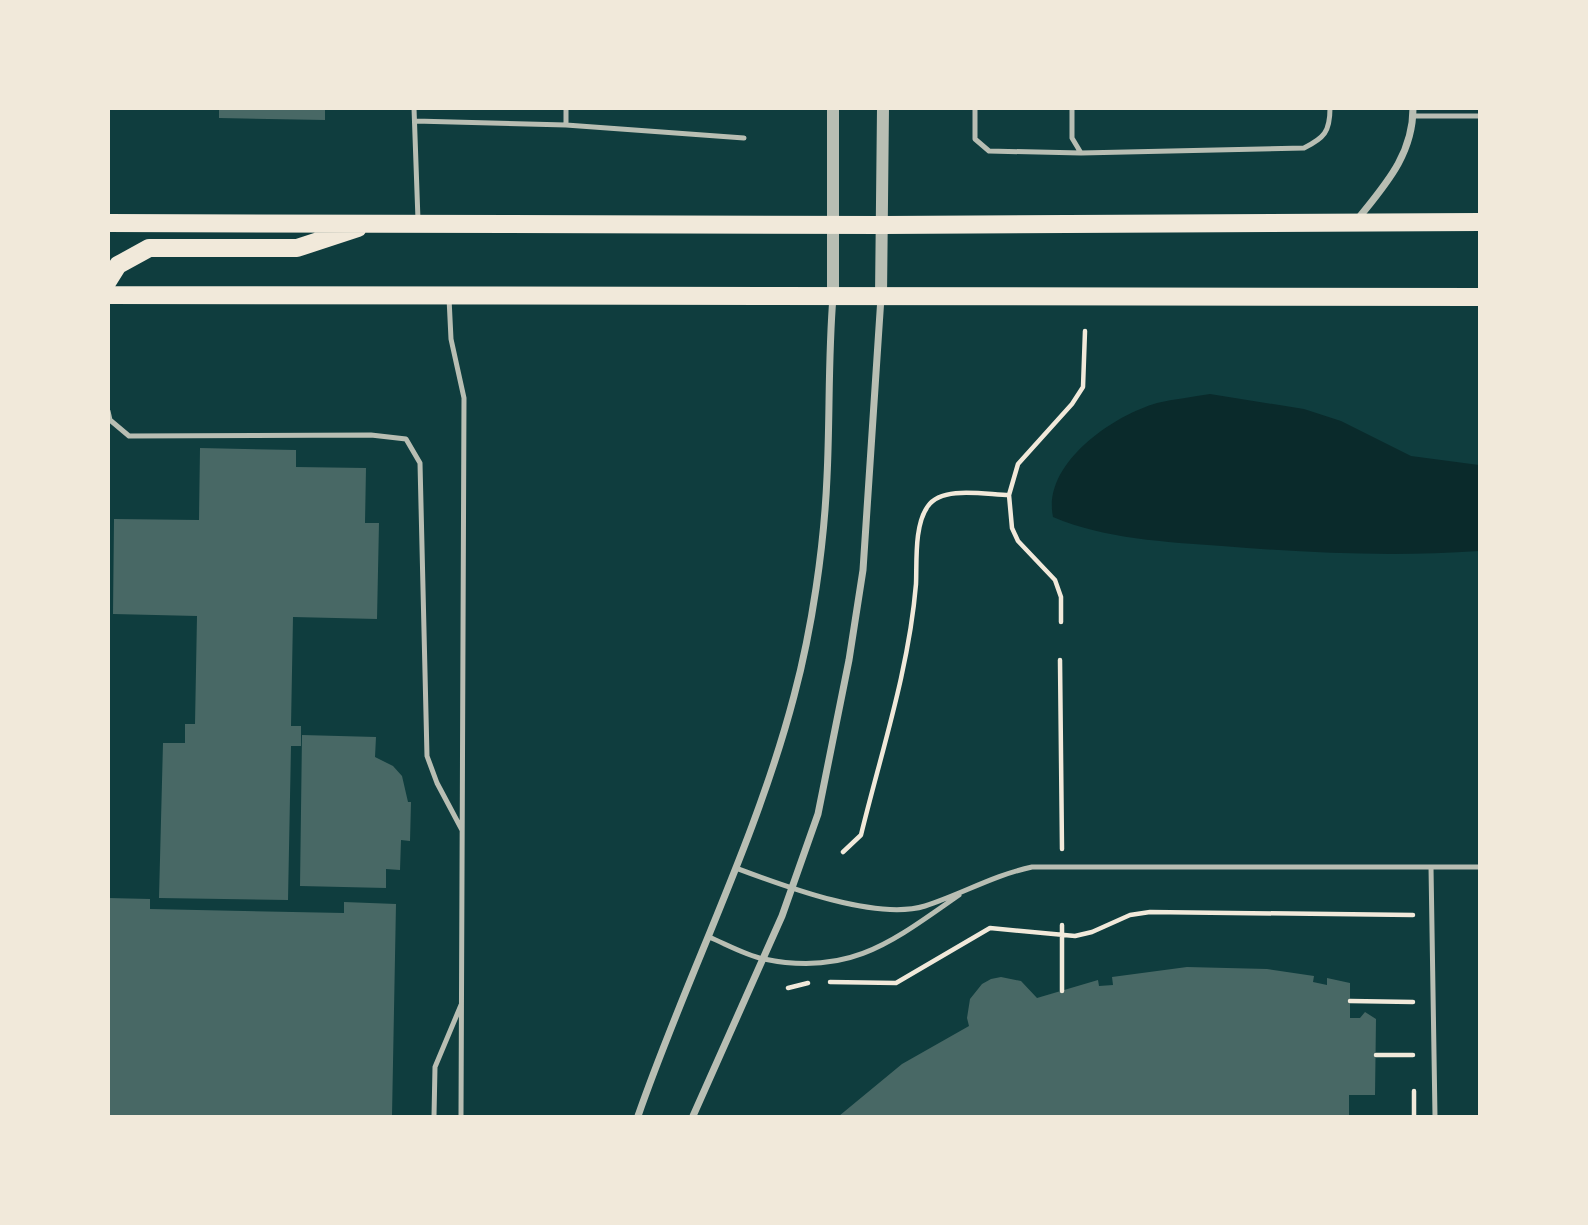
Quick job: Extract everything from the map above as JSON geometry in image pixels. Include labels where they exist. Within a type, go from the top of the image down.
[{"type":"main road","points":[[108,223],[883,225],[1479,222]]},
{"type":"main road","points":[[108,281],[118,265],[149,248],[297,248],[371,224]]},
{"type":"main road","points":[[108,295],[1479,297]]},
{"type":"street","points":[[638,1116],[664,1041],[762,805],[795,694],[813,600],[827,479],[835,225],[833,108]]},
{"type":"street","points":[[693,1116],[792,889],[818,814],[862,583],[873,448],[876,331],[881,296],[883,108]]},
{"type":"street","points":[[1356,221],[1392,176],[1408,150],[1413,112]]},
{"type":"lane","points":[[414,108],[418,223]]},
{"type":"lane","points":[[566,108],[566,125]]},
{"type":"lane","points":[[975,108],[975,139],[989,151],[1081,153],[1304,148],[1318,141],[1330,126],[1330,108]]},
{"type":"lane","points":[[1072,108],[1072,138],[1081,153]]},
{"type":"lane","points":[[1413,112],[1479,116]]},
{"type":"lane","points":[[415,121],[566,125],[744,138]]},
{"type":"lane","points":[[449,297],[451,339],[464,398],[461,1116]]},
{"type":"lane","points":[[108,411],[110,420],[129,436],[370,435],[406,439],[420,464],[427,756],[437,783],[463,832]]},
{"type":"lane","points":[[736,868],[792,889],[875,909],[922,907],[966,891],[1003,873],[1032,867],[1479,867]]},
{"type":"lane","points":[[1431,867],[1435,1116]]},
{"type":"lane","points":[[709,937],[763,959],[837,962],[877,951],[966,891]]},
{"type":"lane","points":[[434,1116],[435,1067],[462,1002]]},
{"type":"path","points":[[1061,622],[1061,597],[1055,580],[1018,541],[1012,528],[1009,495],[1018,464],[1072,404],[1083,387],[1085,331]]},
{"type":"path","points":[[843,852],[861,835],[904,659],[915,592],[920,530],[928,506],[942,495],[1009,495]]},
{"type":"path","points":[[1060,660],[1062,849]]},
{"type":"path","points":[[827,982],[896,983],[990,929],[1061,935],[1092,932],[1129,915],[1150,912],[1413,913],[1413,926]]},
{"type":"path","points":[[1062,925],[1062,991]]},
{"type":"path","points":[[788,988],[814,981]]},
{"type":"path","points":[[1413,989],[1413,1015]]},
{"type":"path","points":[[1350,1001],[1413,1002]]},
{"type":"path","points":[[1413,1042],[1413,1068]]},
{"type":"path","points":[[1376,1055],[1413,1055]]},
{"type":"path","points":[[1413,1080],[1414,1116]]},
{"type":"water","points":[[1210,394],[1304,409],[1341,421],[1411,456],[1479,465],[1479,551],[1350,553],[1179,543],[1115,535],[1053,517],[1052,497],[1058,479],[1069,461],[1101,431],[1139,409],[1157,403]]},
{"type":"building","points":[[219,108],[325,108],[325,120],[219,118]]},
{"type":"building","points":[[200,448],[296,450],[296,467],[366,468],[365,523],[379,523],[377,619],[293,617],[291,726],[301,726],[301,746],[291,746],[288,900],[159,898],[163,743],[185,743],[185,724],[195,724],[197,616],[113,614],[114,519],[199,520]]},
{"type":"building","points":[[302,735],[376,737],[375,757],[393,766],[402,776],[408,802],[411,802],[410,841],[401,840],[400,870],[386,869],[386,888],[300,886]]},
{"type":"building","points":[[108,898],[150,899],[150,909],[344,913],[344,902],[396,904],[392,1116],[108,1116]]},
{"type":"building","points":[[1187,967],[1267,969],[1314,976],[1313,982],[1327,985],[1327,978],[1350,983],[1350,1018],[1360,1018],[1365,1012],[1376,1019],[1375,1095],[1349,1095],[1349,1116],[839,1116],[902,1064],[969,1026],[967,1018],[970,999],[982,984],[991,979],[1001,977],[1021,981],[1037,998],[1098,980],[1099,986],[1113,985],[1112,977]]}]
